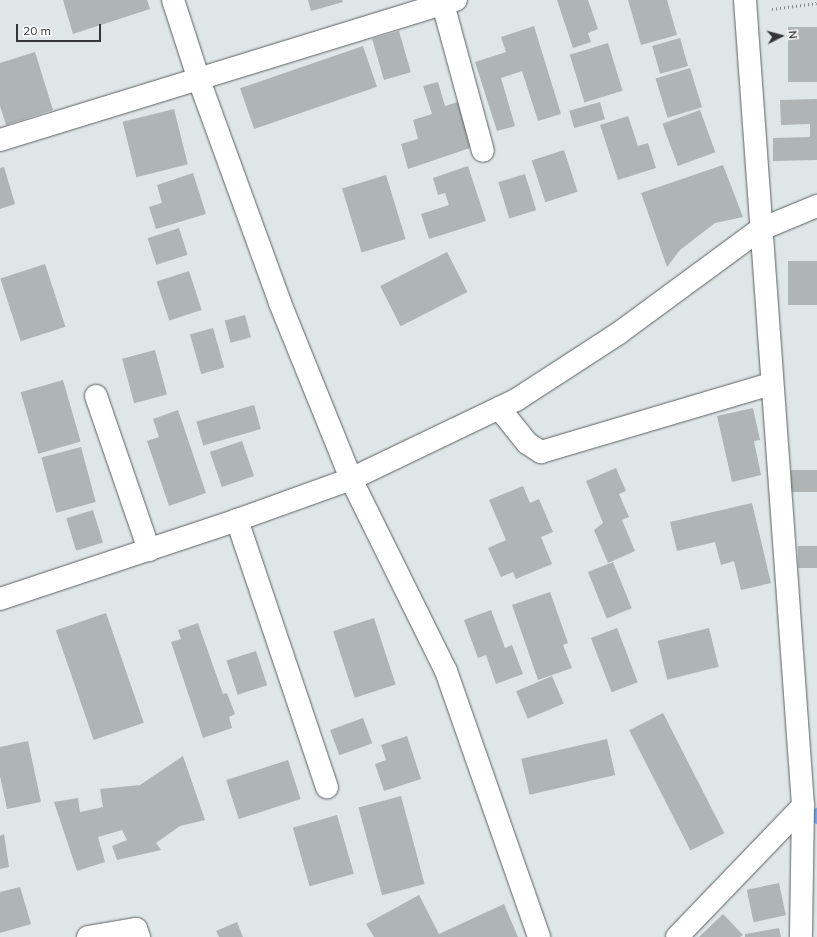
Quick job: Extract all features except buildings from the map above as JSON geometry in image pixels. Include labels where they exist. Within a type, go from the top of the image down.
[{"type":"street","points":[[174,0],[199,80],[280,302],[351,479],[446,671],[539,937]]},
{"type":"street","points":[[0,140],[449,2],[483,151]]},
{"type":"street","points":[[745,6],[759,230],[771,384],[807,793],[801,937]]},
{"type":"street","points":[[0,599],[237,520],[351,479],[516,400],[620,333],[759,230],[817,206]]},
{"type":"street","points":[[499,408],[527,443],[542,452],[771,384]]},
{"type":"street","points":[[96,396],[149,550]]},
{"type":"street","points":[[237,520],[327,787]]},
{"type":"street","points":[[677,937],[807,793]]},
{"type":"street","points":[[88,937],[136,929],[139,937]]},
{"type":"path","points":[[745,6],[817,3]]},
{"type":"waterway","points":[[817,812],[813,817],[817,820]]}]
